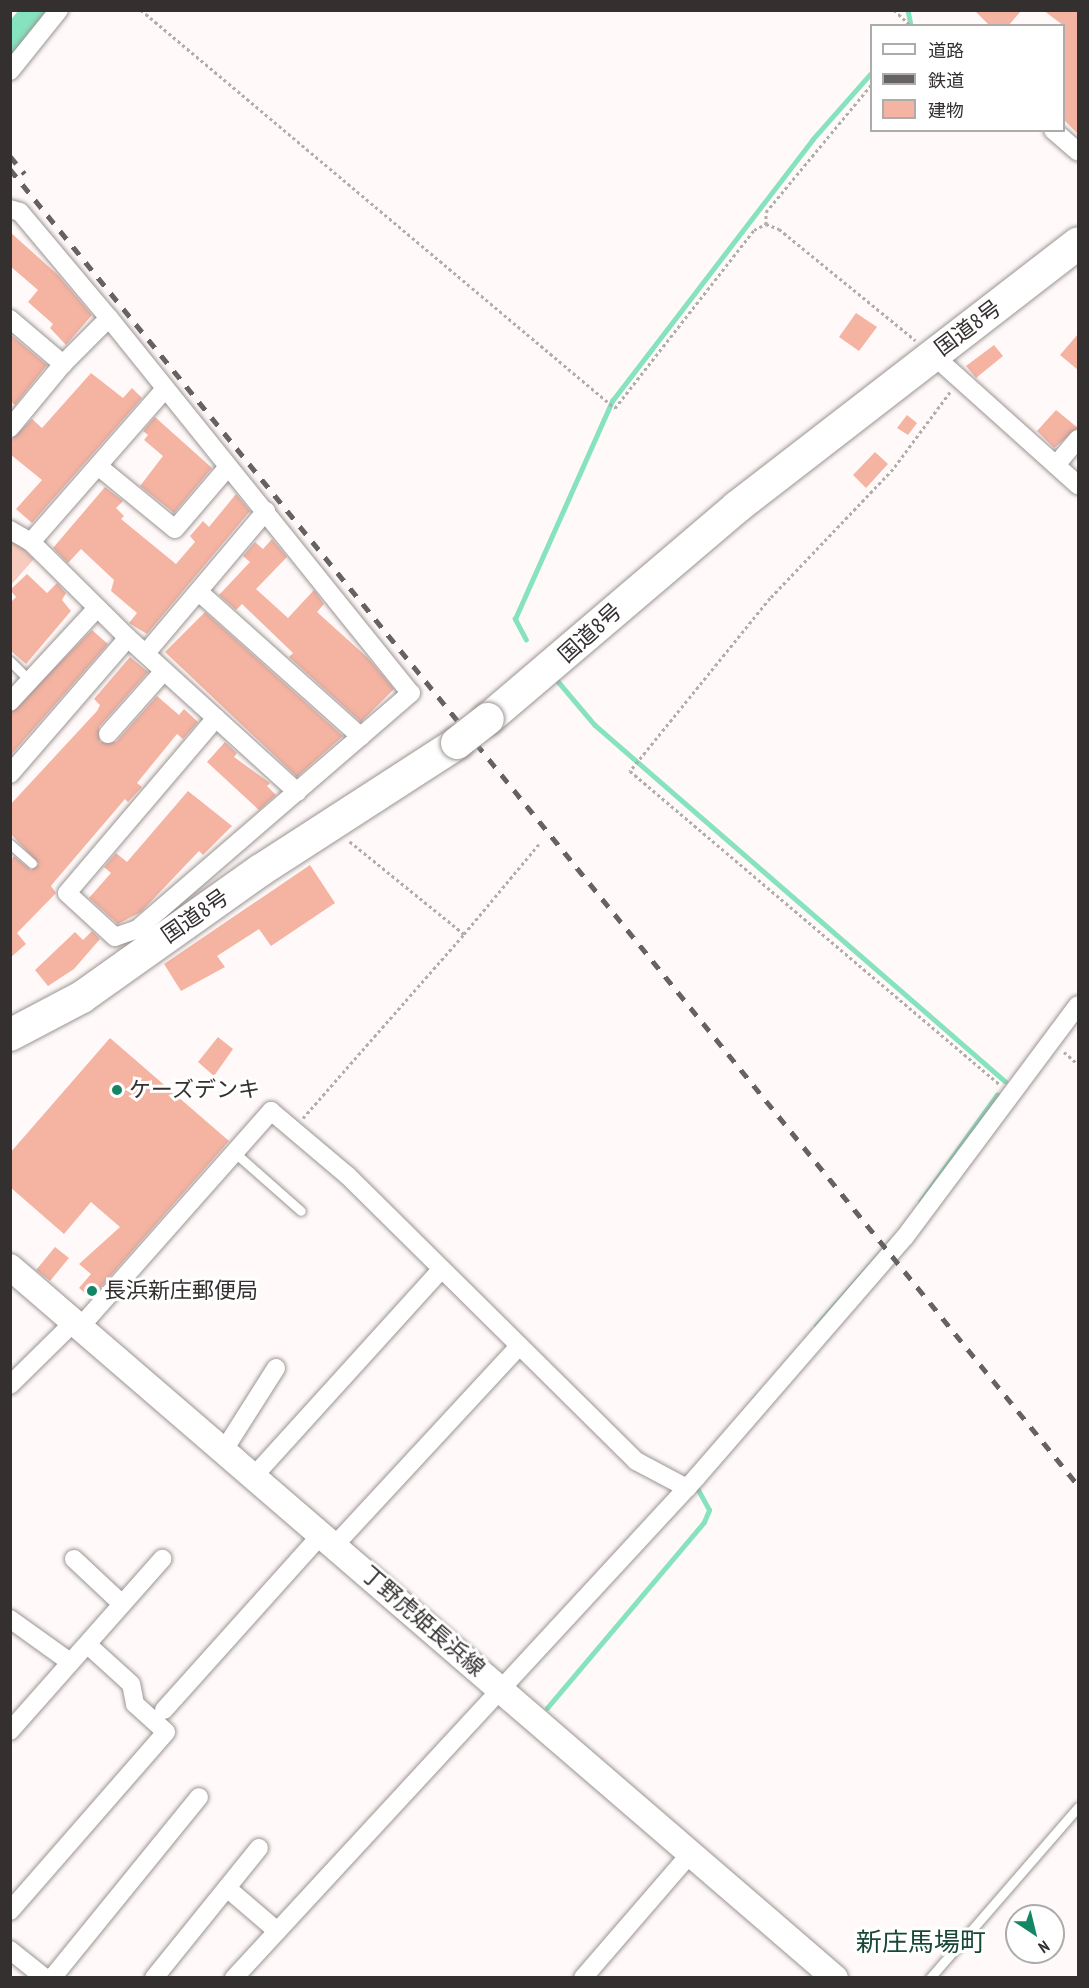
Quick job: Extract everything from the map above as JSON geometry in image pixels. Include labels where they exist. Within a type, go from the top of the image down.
[{"type":"highway","name":"国道8号","points":[[10,1035],[81,996],[261,870],[457,743],[488,719],[677,555],[1078,243]]},
{"type":"highway","name":"国道8号","points":[[10,1051],[76,1005],[81,996]]},
{"type":"main road","name":"丁野虎姫長浜線","points":[[12,1272],[78,1323],[835,1977]]},
{"type":"street","points":[[10,71],[59,10]]},
{"type":"street","points":[[1055,132],[1078,152]]},
{"type":"street","points":[[10,209],[20,212],[109,318],[164,390],[266,511],[411,693],[125,937],[106,932],[70,901],[67,893],[74,882],[216,718]]},
{"type":"street","points":[[12,424],[63,364],[109,318]]},
{"type":"street","points":[[10,319],[63,364]]},
{"type":"street","points":[[933,355],[1078,485]]},
{"type":"street","points":[[31,542],[164,390]]},
{"type":"street","points":[[1056,465],[1078,439]]},
{"type":"street","points":[[98,466],[175,529],[228,467]]},
{"type":"street","points":[[146,653],[266,511]]},
{"type":"street","points":[[10,530],[31,542],[96,609],[297,792]]},
{"type":"street","points":[[199,591],[361,737]]},
{"type":"street","points":[[10,702],[96,609]]},
{"type":"street","points":[[10,774],[128,638]]},
{"type":"street","points":[[108,734],[164,671]]},
{"type":"street","points":[[234,1977],[687,1488],[905,1237],[1078,1005]]},
{"type":"street","points":[[10,1385],[78,1323],[271,1111],[348,1176],[636,1461],[687,1488]]},
{"type":"street","points":[[254,1476],[441,1270]]},
{"type":"street","points":[[164,1710],[519,1346]]},
{"type":"street","points":[[224,1450],[276,1368]]},
{"type":"street","points":[[74,1559],[122,1604]]},
{"type":"street","points":[[10,1731],[162,1560]]},
{"type":"street","points":[[11,1620],[70,1662]]},
{"type":"street","points":[[10,1911],[166,1732],[135,1704],[131,1684],[87,1644]]},
{"type":"street","points":[[52,1977],[199,1797]]},
{"type":"street","points":[[154,1977],[259,1848]]},
{"type":"street","points":[[584,1977],[690,1854]]},
{"type":"street","points":[[227,1888],[276,1930]]},
{"type":"street","points":[[10,1950],[45,1977]]},
{"type":"lane","points":[[10,661],[30,681]]},
{"type":"lane","points":[[10,844],[32,863]]},
{"type":"lane","points":[[234,1152],[301,1211]]},
{"type":"lane","points":[[930,1977],[1078,1807]]},
{"type":"path","points":[[141,10],[605,402],[615,408],[754,230],[766,224],[779,229],[933,355]]},
{"type":"path","points":[[894,10],[908,24]]},
{"type":"path","points":[[766,224],[766,212],[870,86]]},
{"type":"path","points":[[960,379],[893,469],[770,598],[630,771],[1010,1094]]},
{"type":"path","points":[[345,838],[464,934]]},
{"type":"path","points":[[293,1129],[464,934],[539,844]]},
{"type":"shaded area","points":[[11,537],[34,559],[11,585]]},
{"type":"building","points":[[974,10],[1022,10],[1010,24],[988,24]]},
{"type":"building","points":[[1043,10],[1078,10],[1078,134],[1065,121],[1065,24],[1061,24]]},
{"type":"building","points":[[10,232],[58,275],[92,315],[66,345],[50,328],[53,324],[28,302],[38,290],[10,266]]},
{"type":"building","points":[[856,313],[877,327],[859,351],[839,337]]},
{"type":"building","points":[[10,334],[47,365],[15,405],[10,401]]},
{"type":"building","points":[[1078,334],[1078,370],[1060,355]]},
{"type":"building","points":[[994,345],[1003,356],[976,378],[966,366]]},
{"type":"building","points":[[91,373],[123,398],[132,388],[142,398],[32,523],[16,509],[42,480],[10,454],[10,441],[32,419],[42,428]]},
{"type":"building","points":[[1056,410],[1078,428],[1054,448],[1037,431]]},
{"type":"building","points":[[907,415],[917,423],[908,435],[897,428]]},
{"type":"building","points":[[155,417],[212,468],[174,513],[140,486],[163,456],[144,440],[148,435],[143,431]]},
{"type":"building","points":[[875,452],[888,464],[866,488],[853,475]]},
{"type":"building","points":[[105,487],[123,501],[116,508],[124,516],[121,519],[176,564],[195,542],[190,536],[203,521],[209,527],[236,494],[250,511],[147,634],[129,623],[137,613],[111,591],[114,580],[81,549],[68,563],[53,548]]},
{"type":"building","points":[[272,539],[287,557],[256,589],[288,618],[314,590],[324,604],[317,612],[368,658],[394,689],[361,722],[289,657],[293,653],[242,604],[236,610],[219,595],[250,562],[243,556],[255,542],[263,549]]},
{"type":"building","points":[[27,574],[47,593],[57,583],[66,593],[62,600],[71,611],[26,664],[10,650],[10,603],[16,597],[10,590]]},
{"type":"building","points":[[205,612],[343,736],[297,777],[165,652]]},
{"type":"building","points":[[92,630],[108,644],[10,756],[10,713]]},
{"type":"building","points":[[130,657],[148,672],[99,727],[100,742],[116,742],[157,696],[179,715],[184,709],[198,722],[183,739],[177,734],[137,783],[142,787],[128,802],[125,799],[51,886],[56,893],[17,933],[26,944],[10,958],[10,861],[14,856],[31,870],[39,864],[10,833],[10,805],[97,711],[100,705],[94,699]]},
{"type":"building","points":[[225,742],[237,753],[234,757],[270,783],[267,786],[276,795],[259,810],[207,762]]},
{"type":"building","points":[[188,791],[232,826],[203,855],[199,851],[141,912],[118,924],[89,898],[111,873],[104,867],[116,853],[127,862]]},
{"type":"building","points":[[310,865],[335,903],[271,946],[259,929],[217,956],[225,967],[181,991],[164,964]]},
{"type":"building","points":[[92,931],[100,939],[74,969],[48,986],[35,970],[75,932],[83,940]]},
{"type":"building","points":[[218,1037],[233,1049],[214,1076],[198,1062]]},
{"type":"building","name":"ケーズデンキ","points":[[110,1038],[229,1141],[91,1298],[79,1288],[91,1274],[79,1264],[120,1227],[91,1202],[64,1234],[10,1187],[10,1153]]},
{"type":"building","points":[[55,1247],[69,1258],[50,1281],[36,1270]]},
{"type":"waterway","points":[[10,43],[37,10]]},
{"type":"waterway","points":[[908,10],[911,24]]},
{"type":"waterway","points":[[526,640],[515,619],[612,401],[812,140],[870,74]]},
{"type":"waterway","points":[[556,679],[595,725],[1005,1081]]},
{"type":"waterway","points":[[920,1202],[997,1095]]},
{"type":"waterway","points":[[816,1326],[890,1242]]},
{"type":"waterway","points":[[547,1708],[704,1522],[709,1510],[697,1488]]},
{"type":"railway","points":[[10,156],[25,174]]},
{"type":"railway","points":[[10,169],[1078,1485]]},
{"type":"place","name":"ケーズデンキ","points":[[117,1090]]},
{"type":"place","name":"長浜新庄郵便局","points":[[92,1291]]},
{"type":"district","name":"新庄馬場町","points":[[921,1942]]}]
